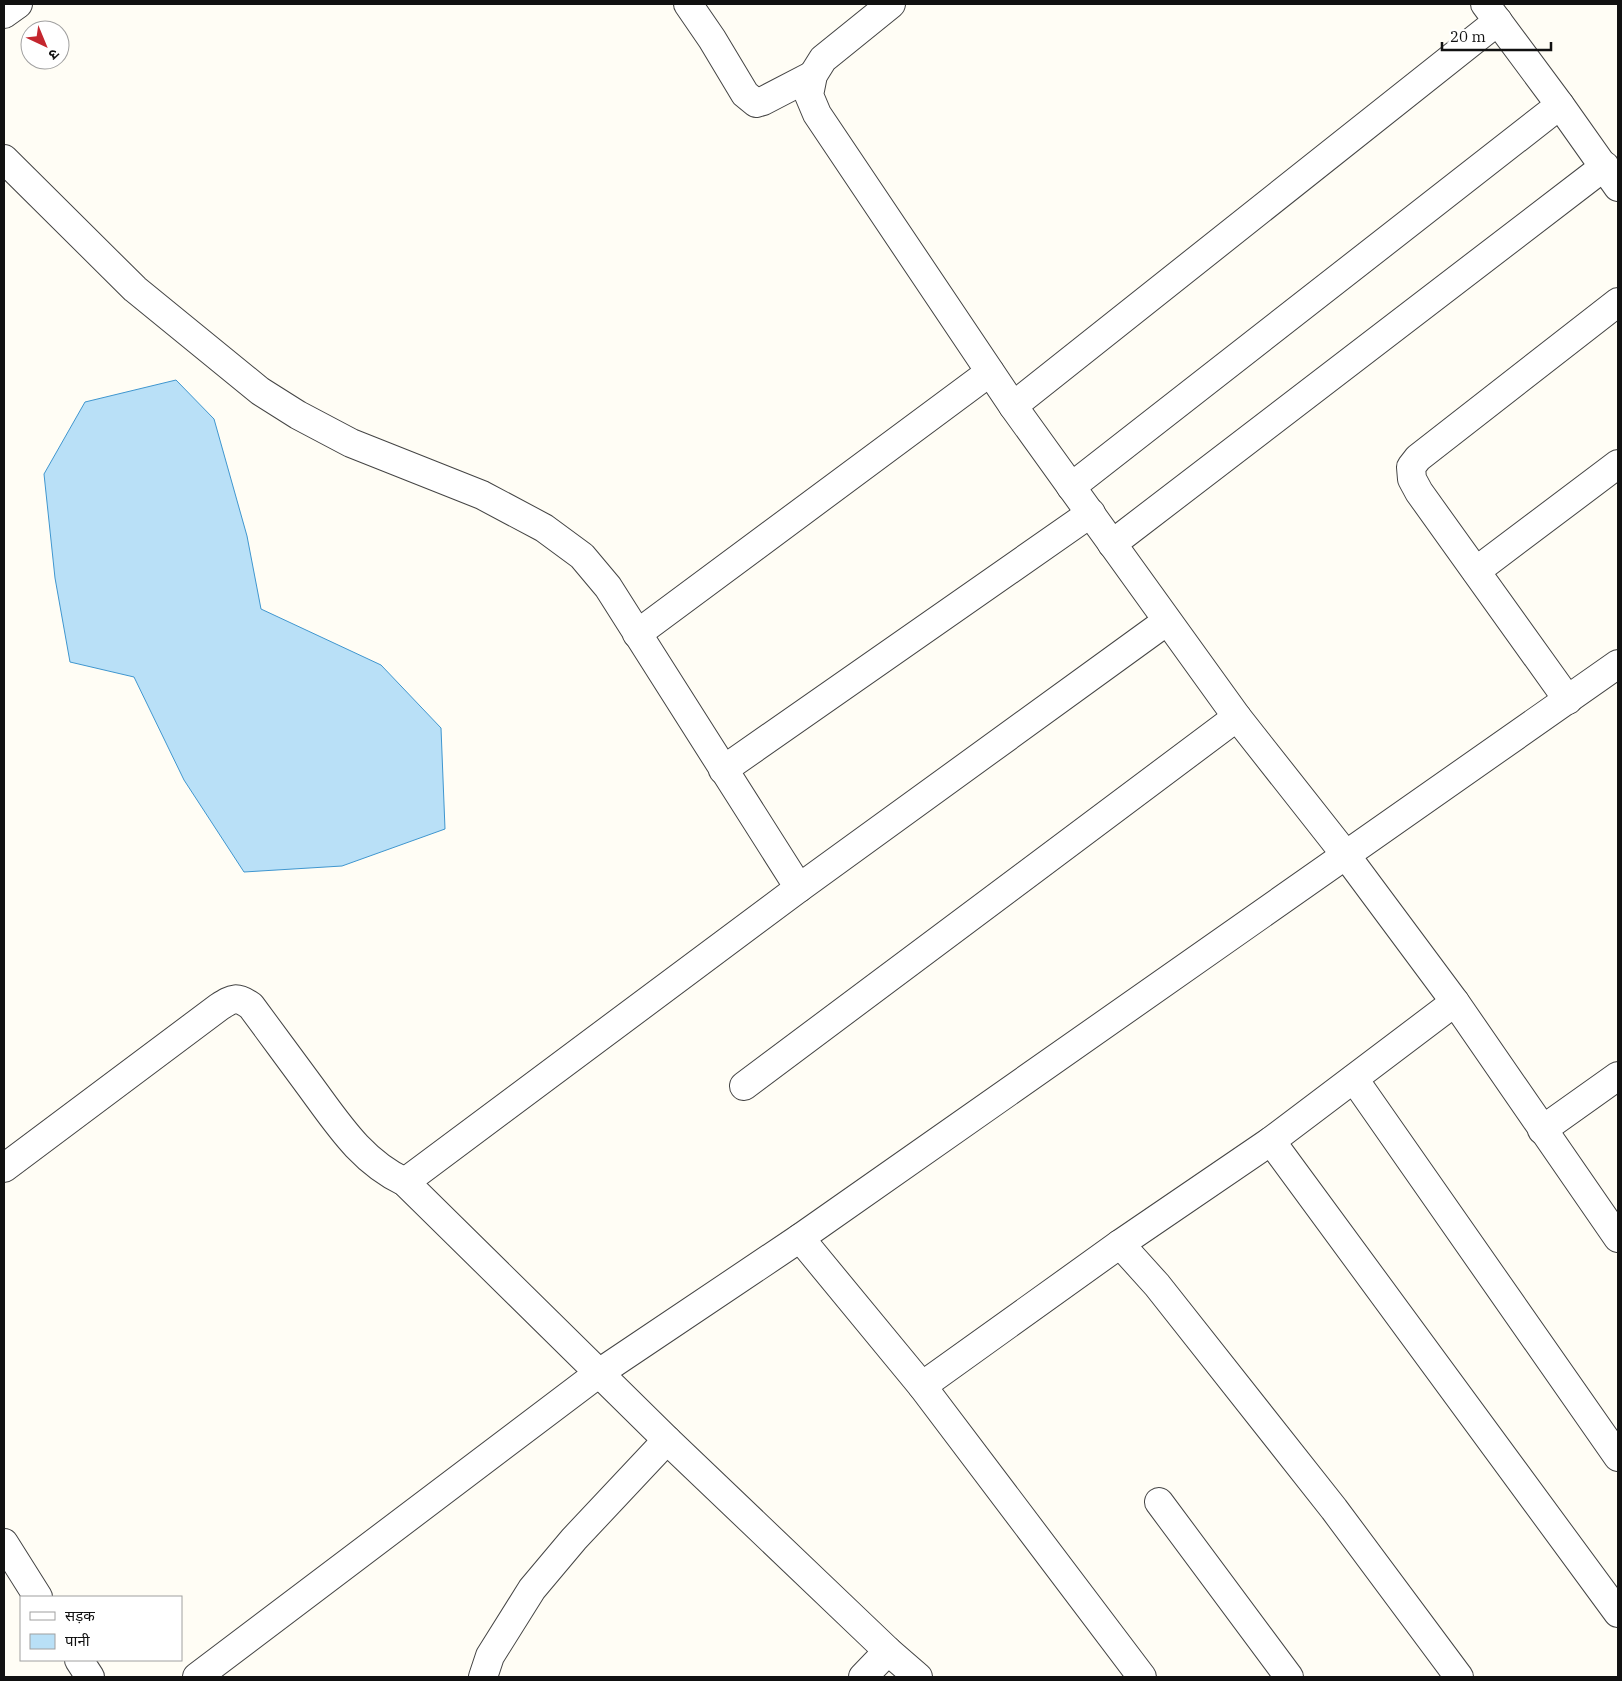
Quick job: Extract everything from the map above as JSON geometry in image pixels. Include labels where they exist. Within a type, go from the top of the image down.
[{"type":"street","points":[[4,14],[18,4]]},
{"type":"street","points":[[688,4],[750,100],[756,103],[764,101],[813,75]]},
{"type":"street","points":[[891,4],[823,59],[813,75],[809,95],[817,114],[1013,406],[1237,717],[1345,854],[1455,1002],[1618,1238]]},
{"type":"street","points":[[1013,406],[1492,12],[1612,176],[1112,544]]},
{"type":"street","points":[[1071,486],[1560,105]]},
{"type":"street","points":[[4,159],[135,289],[260,391],[298,415],[351,443],[482,495],[544,528],[582,556],[608,587],[799,888]]},
{"type":"street","points":[[1568,700],[1419,492],[1412,479],[1411,466],[1418,458],[1618,302]]},
{"type":"street","points":[[637,634],[990,372]]},
{"type":"street","points":[[1476,571],[1618,464]]},
{"type":"street","points":[[723,770],[1091,514]]},
{"type":"street","points":[[405,1182],[799,888],[1168,621]]},
{"type":"street","points":[[197,1677],[599,1373],[800,1238],[1618,664]]},
{"type":"street","points":[[744,1086],[1237,717]]},
{"type":"street","points":[[4,1168],[219,1007],[231,999],[242,999],[251,1006],[344,1132],[365,1156],[387,1174],[405,1182],[666,1440],[888,1651],[918,1677]]},
{"type":"street","points":[[922,1386],[1120,1244],[1271,1141],[1455,1002]]},
{"type":"street","points":[[1542,1130],[1618,1076]]},
{"type":"street","points":[[1354,1079],[1618,1457]]},
{"type":"street","points":[[1271,1141],[1618,1613]]},
{"type":"street","points":[[800,1238],[922,1386],[1142,1677]]},
{"type":"street","points":[[1120,1244],[1157,1285],[1334,1509],[1459,1677]]},
{"type":"street","points":[[483,1677],[490,1656],[532,1589],[574,1539],[666,1440]]},
{"type":"street","points":[[1159,1502],[1289,1677]]},
{"type":"street","points":[[4,1543],[37,1596]]},
{"type":"street","points":[[863,1677],[888,1651]]},
{"type":"street","points":[[79,1661],[90,1677]]},
{"type":"water","points":[[176,380],[214,419],[247,536],[261,609],[381,665],[441,728],[445,829],[342,866],[244,872],[184,780],[134,677],[70,662],[55,578],[44,474],[85,402]]}]
